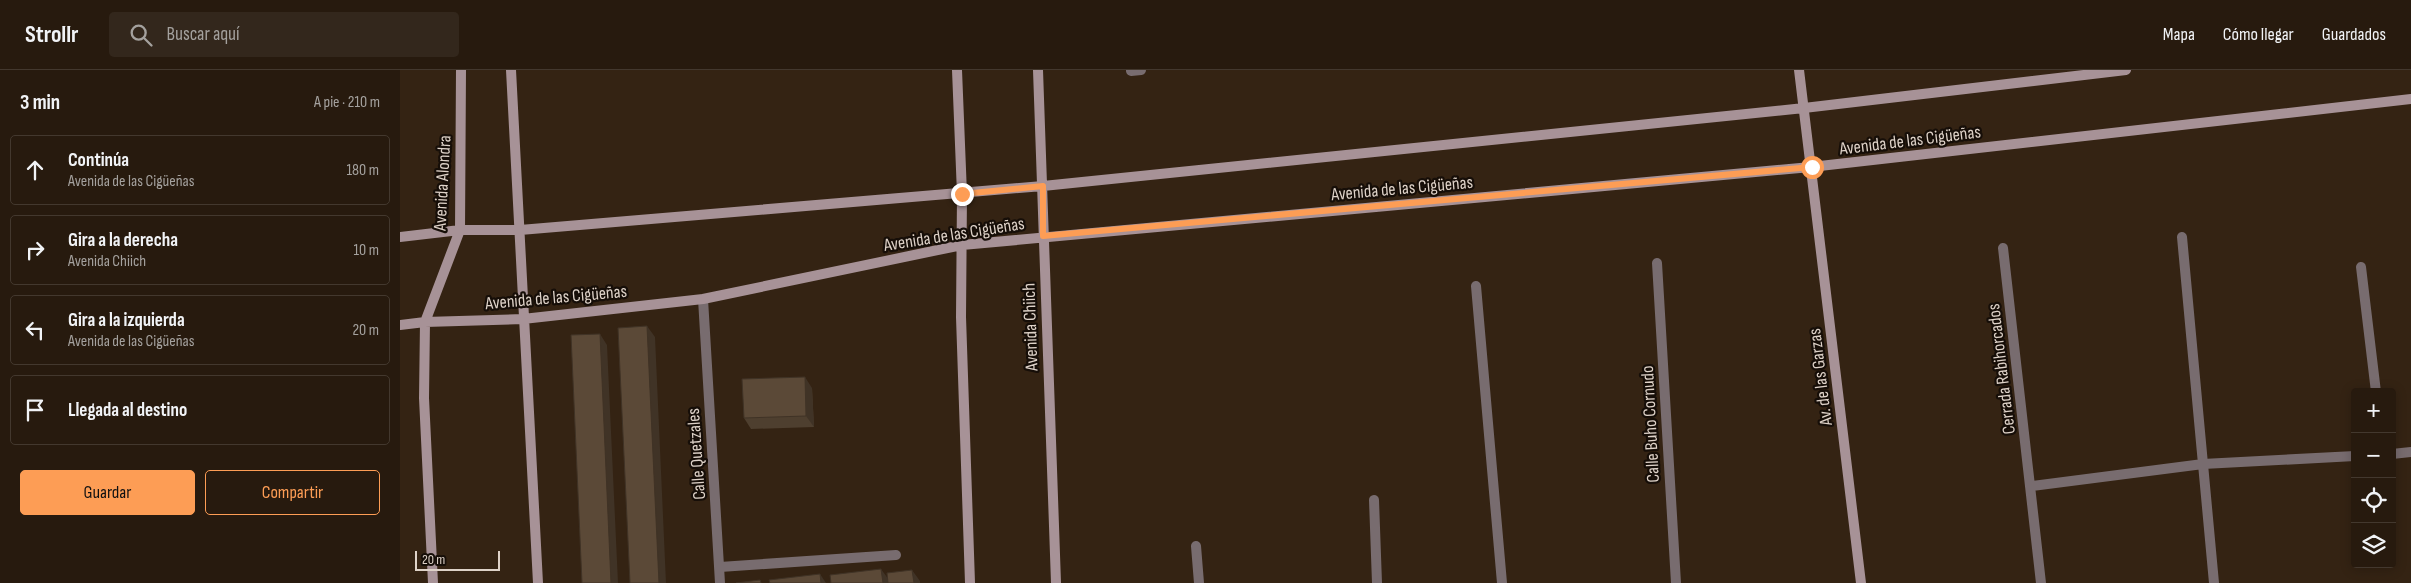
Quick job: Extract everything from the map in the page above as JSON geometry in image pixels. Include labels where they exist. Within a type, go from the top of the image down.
[{"type":"main road","name":"Avenida Alondra","points":[[425,322],[460,230],[461,70]]},
{"type":"main road","points":[[511,70],[538,583]]},
{"type":"main road","points":[[956,70],[962,194],[961,317],[970,583]]},
{"type":"main road","name":"Avenida Chiich","points":[[1038,70],[1056,583]]},
{"type":"main road","points":[[1799,70],[1804,108]]},
{"type":"main road","name":"Avenida de las Cigüeñas","points":[[400,236],[460,230],[520,230],[962,194],[1804,108],[2126,70]]},
{"type":"main road","name":"Avenida de las Cigüeñas","points":[[400,325],[425,322],[523,319],[703,300],[962,245],[1043,236],[1812,167],[2411,99]]},
{"type":"main road","name":"Av. de las Garzas","points":[[1804,108],[1862,583]]},
{"type":"main road","points":[[425,322],[424,428],[433,583]]},
{"type":"street","points":[[2182,237],[2214,583]]},
{"type":"street","name":"Cerrada Rabihorcados","points":[[2003,248],[2032,486],[2041,583]]},
{"type":"street","name":"Calle Buho Cornudo","points":[[1657,263],[1676,583]]},
{"type":"street","points":[[2361,267],[2376,388]]},
{"type":"street","points":[[1476,286],[1502,583]]},
{"type":"street","name":"Calle Quetzales","points":[[703,300],[720,583]]},
{"type":"street","points":[[2396,454],[2411,452]]},
{"type":"street","points":[[2032,486],[2203,464],[2351,456]]},
{"type":"street","points":[[1374,500],[1377,583]]},
{"type":"street","points":[[1196,546],[1199,583]]},
{"type":"street","points":[[720,567],[896,555]]},
{"type":"building","points":[[647,326],[659,583],[630,583],[618,328]]},
{"type":"building","points":[[600,334],[611,583],[582,583],[571,335]]},
{"type":"building","points":[[805,377],[806,416],[744,418],[742,379]]},
{"type":"building","points":[[881,569],[883,583],[831,583],[830,575]]},
{"type":"building","points":[[912,570],[914,583],[888,583],[887,573]]},
{"type":"building","points":[[820,574],[821,583],[770,583],[769,580]]},
{"type":"building","points":[[760,580],[761,583],[736,583]]},
{"type":"route","points":[[962,194],[1043,186],[1043,236],[1812,167]]}]
